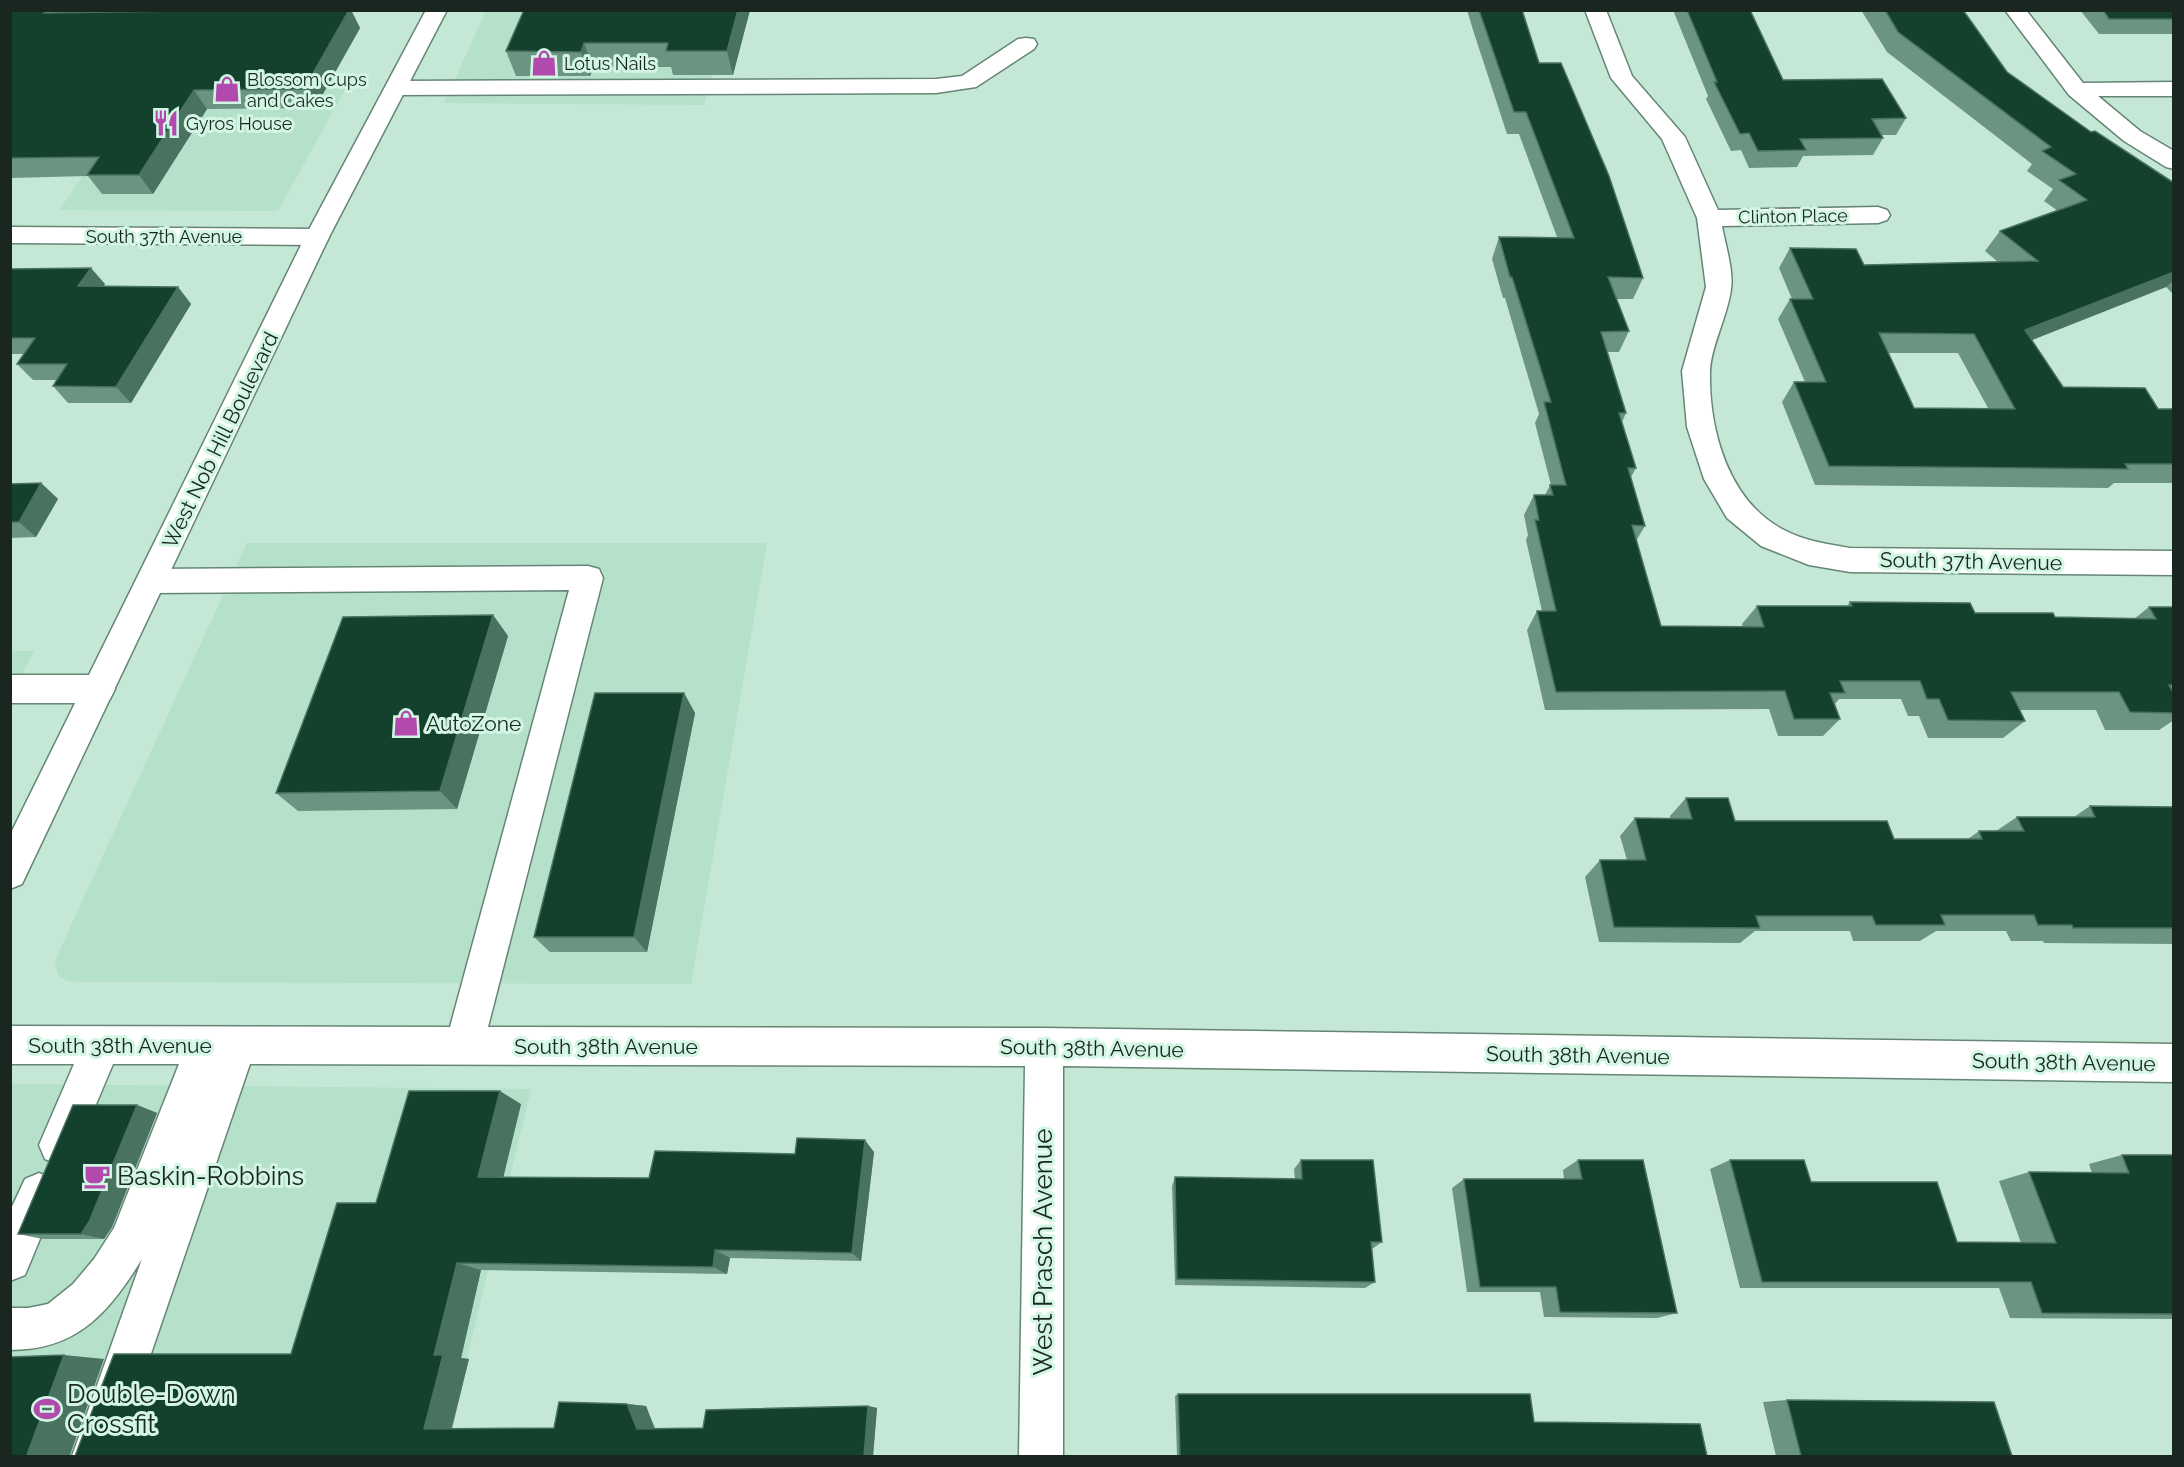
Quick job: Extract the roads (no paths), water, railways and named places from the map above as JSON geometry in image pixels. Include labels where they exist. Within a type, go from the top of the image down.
[{"type":"street","name":"West Nob Hill Boulevard","points":[[10,873],[317,237],[437,10]]},
{"type":"street","name":"South 37th Avenue","points":[[1595,10],[1622,78],[1673,136],[1709,218],[1719,287],[1696,371],[1701,427],[1718,479],[1737,510],[1772,538],[1809,553],[1850,560],[2174,563]]},
{"type":"street","points":[[2015,10],[2077,90],[2132,136],[2174,162]]},
{"type":"street","points":[[396,88],[936,86],[968,82],[1026,44]]},
{"type":"street","points":[[2077,90],[2174,89]]},
{"type":"street","name":"Clinton Place","points":[[1709,218],[1878,214]]},
{"type":"street","name":"South 37th Avenue","points":[[10,236],[317,237]]},
{"type":"street","points":[[152,581],[588,578],[464,1046]]},
{"type":"street","points":[[10,689],[99,689]]},
{"type":"street","name":"South 38th Avenue","points":[[10,1045],[1044,1047],[2174,1063]]},
{"type":"street","points":[[10,1260],[102,1045]]},
{"type":"street","points":[[10,1329],[28,1329],[57,1323],[88,1299],[109,1274],[129,1242],[222,1045]]},
{"type":"street","points":[[94,1456],[127,1358],[222,1045]]},
{"type":"street","name":"West Prasch Avenue","points":[[1041,1456],[1044,1047]]},
{"type":"place","name":"Lotus Nails","points":[[544,63]]},
{"type":"place","name":"Blossom Cups and Cakes","points":[[227,89]]},
{"type":"place","name":"Gyros House","points":[[166,123]]},
{"type":"place","name":"AutoZone","points":[[406,723]]},
{"type":"place","name":"Baskin-Robbins","points":[[97,1176]]},
{"type":"place","name":"Double-Down Crossfit","points":[[47,1409]]}]
